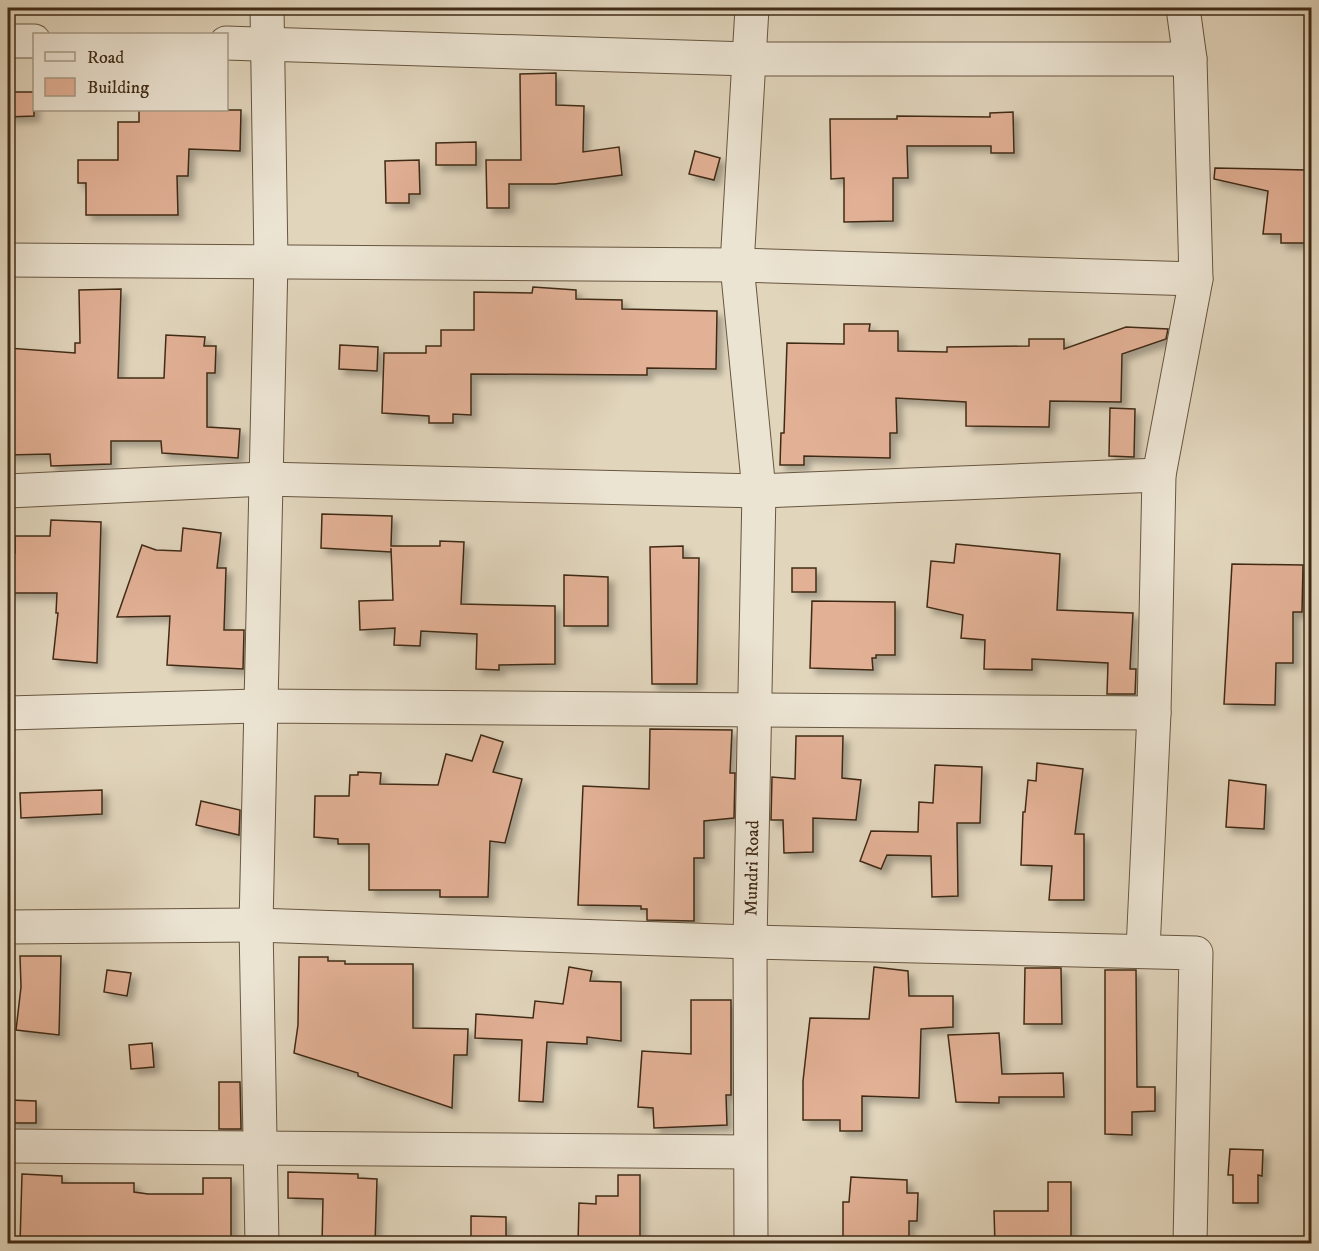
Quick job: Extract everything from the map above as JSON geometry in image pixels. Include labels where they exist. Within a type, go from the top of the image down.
[{"type":"street","points":[[262,1244],[256,925],[264,479],[271,261],[267,8]]},
{"type":"street","name":"Mundri Road","points":[[751,1244],[750,942],[759,491],[737,265],[752,8]]},
{"type":"street","points":[[1143,950],[1154,713],[1159,475],[1196,279],[1190,58],[1184,8]]},
{"type":"street","points":[[8,41],[33,41]]},
{"type":"street","points":[[228,43],[749,59],[1190,58]]},
{"type":"street","points":[[8,260],[737,265],[1196,279]]},
{"type":"street","points":[[8,491],[264,479],[759,491],[1159,475]]},
{"type":"street","points":[[8,713],[260,706],[1154,713]]},
{"type":"street","points":[[8,927],[256,925],[750,942],[1196,953],[1190,1244]]},
{"type":"street","points":[[8,1146],[749,1152]]},
{"type":"building","points":[[556,73],[556,105],[584,106],[583,152],[619,147],[622,175],[555,184],[509,184],[509,208],[487,208],[486,160],[521,160],[520,74]]},
{"type":"building","points":[[8,92],[33,92],[34,116],[8,117]]},
{"type":"building","points":[[241,110],[240,151],[189,149],[188,176],[177,176],[178,215],[86,215],[86,183],[78,183],[78,160],[118,160],[118,122],[139,122],[139,111]]},
{"type":"building","points":[[1013,112],[1014,153],[991,153],[991,146],[907,146],[908,178],[893,178],[893,221],[844,222],[844,178],[831,179],[830,119],[897,119],[897,116],[990,117],[990,113]]},
{"type":"building","points":[[476,142],[476,165],[436,165],[436,143]]},
{"type":"building","points":[[695,151],[720,158],[714,180],[689,174]]},
{"type":"building","points":[[419,160],[420,194],[409,194],[409,203],[386,203],[385,161]]},
{"type":"building","points":[[1215,168],[1306,170],[1305,243],[1281,243],[1281,234],[1263,234],[1268,191],[1214,179]]},
{"type":"building","points":[[533,287],[576,290],[576,299],[622,300],[622,309],[717,311],[716,369],[647,368],[647,375],[471,374],[471,415],[453,414],[453,423],[429,423],[429,416],[382,413],[384,353],[426,353],[426,346],[441,346],[441,330],[474,330],[474,292],[532,293]]},
{"type":"building","points":[[121,289],[118,378],[164,378],[166,335],[205,337],[204,346],[216,346],[215,373],[207,373],[207,427],[240,429],[238,458],[162,453],[161,441],[111,441],[111,464],[51,466],[50,454],[8,455],[8,348],[75,353],[75,343],[80,343],[79,290]]},
{"type":"building","points":[[844,324],[870,324],[869,331],[898,331],[898,351],[947,352],[947,347],[1029,346],[1029,339],[1064,339],[1064,349],[1126,327],[1168,329],[1166,339],[1122,354],[1121,402],[1050,401],[1049,427],[966,426],[966,402],[896,398],[897,433],[890,433],[890,458],[804,456],[804,465],[780,465],[781,433],[784,433],[787,343],[844,344]]},
{"type":"building","points":[[340,345],[378,347],[377,371],[339,369]]},
{"type":"building","points":[[1110,408],[1135,409],[1134,457],[1109,456]]},
{"type":"building","points":[[322,514],[392,516],[391,546],[440,546],[440,541],[464,542],[461,604],[555,606],[555,664],[499,665],[499,670],[476,669],[477,634],[421,631],[420,646],[394,645],[395,628],[360,630],[359,601],[393,600],[391,548],[391,552],[321,548]]},
{"type":"building","points":[[51,520],[101,522],[97,663],[53,659],[58,613],[56,613],[57,593],[8,593],[8,553],[15,553],[15,536],[50,536]]},
{"type":"building","points":[[183,528],[221,533],[217,568],[226,568],[224,630],[244,630],[243,669],[167,665],[170,616],[117,617],[142,545],[156,550],[181,551]]},
{"type":"building","points":[[956,544],[1060,554],[1057,610],[1133,613],[1130,669],[1136,669],[1135,694],[1107,694],[1108,663],[1032,659],[1032,670],[984,669],[985,640],[961,638],[963,615],[927,607],[931,561],[954,563]]},
{"type":"building","points":[[683,546],[683,558],[699,558],[697,684],[652,684],[650,547]]},
{"type":"building","points":[[1232,564],[1303,565],[1302,612],[1293,612],[1293,663],[1276,663],[1275,705],[1224,704]]},
{"type":"building","points":[[792,568],[816,568],[816,592],[792,592]]},
{"type":"building","points":[[564,575],[608,577],[608,626],[564,626]]},
{"type":"building","points":[[812,601],[895,602],[895,655],[876,655],[876,658],[872,658],[873,670],[810,668]]},
{"type":"building","points":[[650,729],[732,730],[730,773],[735,773],[734,818],[704,821],[704,858],[694,858],[694,921],[647,920],[647,909],[641,909],[641,906],[578,905],[583,786],[649,789]]},
{"type":"building","points":[[481,735],[503,742],[493,772],[522,779],[505,843],[490,841],[488,897],[440,897],[440,890],[369,890],[369,844],[338,844],[338,839],[314,837],[315,796],[349,796],[350,775],[358,775],[358,772],[381,773],[380,784],[438,785],[446,754],[472,761]]},
{"type":"building","points":[[796,736],[843,736],[842,778],[861,780],[856,820],[813,818],[813,852],[784,853],[783,820],[771,820],[772,777],[795,779]]},
{"type":"building","points":[[1037,763],[1083,769],[1075,834],[1084,834],[1084,900],[1049,900],[1052,866],[1021,865],[1023,812],[1025,812],[1028,780],[1036,781]]},
{"type":"building","points":[[935,765],[982,767],[980,823],[957,823],[958,896],[932,897],[931,856],[887,855],[881,869],[860,861],[871,831],[918,832],[919,802],[933,803]]},
{"type":"building","points":[[1229,780],[1266,785],[1264,829],[1226,827]]},
{"type":"building","points":[[102,790],[102,814],[21,818],[20,793]]},
{"type":"building","points":[[201,801],[240,810],[239,835],[196,825]]},
{"type":"building","points":[[20,956],[61,956],[59,1035],[16,1030],[21,987]]},
{"type":"building","points":[[299,957],[328,957],[328,961],[345,961],[345,964],[413,964],[413,1028],[468,1029],[467,1055],[454,1055],[452,1108],[358,1076],[358,1073],[294,1053],[298,1025]]},
{"type":"building","points":[[569,967],[592,971],[590,981],[621,982],[621,1041],[587,1037],[587,1044],[547,1042],[543,1102],[519,1101],[522,1040],[475,1038],[476,1014],[533,1018],[535,1001],[563,1004]]},
{"type":"building","points":[[874,967],[908,971],[909,996],[953,996],[953,1027],[921,1029],[919,1098],[862,1096],[862,1131],[840,1131],[840,1120],[803,1120],[803,1081],[810,1018],[869,1019]]},
{"type":"building","points":[[1025,968],[1061,968],[1062,1024],[1024,1024]]},
{"type":"building","points":[[107,970],[131,973],[127,996],[104,992]]},
{"type":"building","points":[[1105,970],[1136,970],[1137,1087],[1155,1087],[1155,1111],[1132,1112],[1132,1135],[1105,1134]]},
{"type":"building","points":[[691,1000],[731,1000],[731,1095],[726,1095],[727,1125],[654,1128],[653,1108],[638,1107],[642,1051],[691,1054]]},
{"type":"building","points":[[999,1033],[1002,1074],[1063,1073],[1064,1097],[999,1097],[999,1103],[956,1102],[948,1035]]},
{"type":"building","points":[[152,1043],[154,1067],[131,1069],[129,1045]]},
{"type":"building","points":[[219,1082],[240,1082],[241,1129],[219,1129]]},
{"type":"building","points":[[10,1100],[36,1101],[36,1123],[10,1123]]},
{"type":"building","points":[[1230,1149],[1263,1150],[1262,1176],[1258,1175],[1258,1203],[1233,1203],[1233,1175],[1228,1175]]},
{"type":"building","points":[[288,1172],[358,1174],[358,1178],[377,1179],[375,1244],[322,1244],[323,1199],[288,1198]]},
{"type":"building","points":[[22,1174],[62,1176],[62,1183],[134,1183],[134,1192],[148,1194],[203,1194],[203,1178],[231,1178],[231,1243],[20,1244]]},
{"type":"building","points":[[618,1175],[640,1175],[640,1244],[578,1244],[579,1203],[596,1204],[596,1196],[618,1196]]},
{"type":"building","points":[[851,1177],[907,1180],[907,1193],[918,1193],[917,1221],[909,1221],[909,1244],[872,1244],[873,1239],[843,1239],[843,1202],[849,1202]]},
{"type":"building","points":[[1048,1182],[1071,1182],[1071,1244],[995,1244],[994,1211],[1048,1211]]},
{"type":"building","points":[[471,1216],[506,1217],[506,1244],[471,1244]]}]
